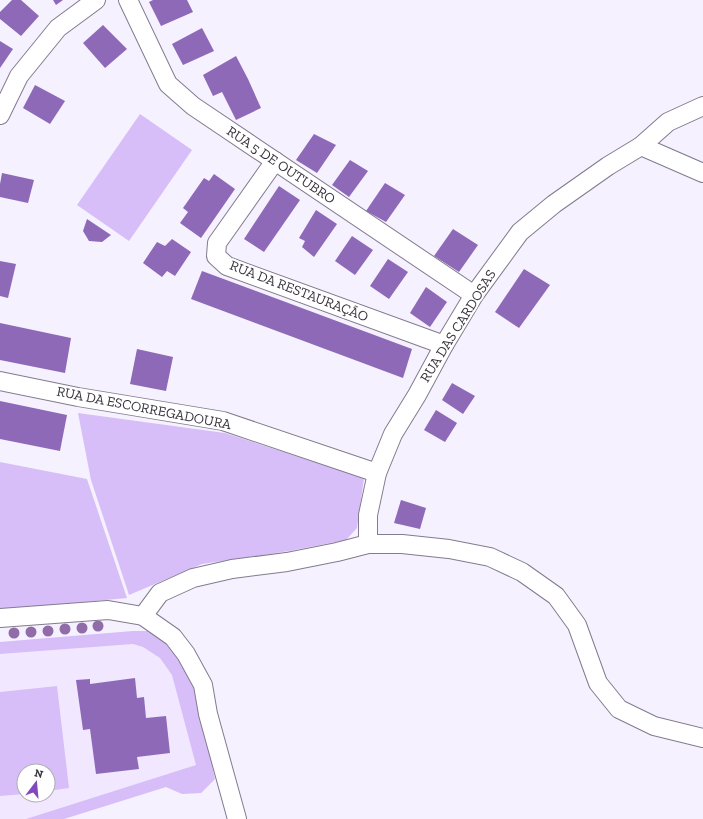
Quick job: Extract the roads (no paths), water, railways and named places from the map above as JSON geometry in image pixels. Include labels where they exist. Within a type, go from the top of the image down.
[{"type":"street","points":[[0,115],[19,76],[58,28],[96,0]]},
{"type":"street","name":"RUA 5 DE OUTUBRO","points":[[128,0],[168,84],[193,106],[474,295]]},
{"type":"street","name":"RUA DAS CARDOSAS","points":[[368,544],[368,515],[377,473],[394,434],[474,295],[520,232],[554,204],[608,166],[641,146],[668,122],[703,106]]},
{"type":"street","points":[[641,146],[703,172]]},
{"type":"street","name":"RUA DA RESTAURAÇÃO","points":[[275,161],[218,244],[216,256],[227,266],[444,345]]},
{"type":"street","name":"RUA DA ESCORREGADOURA","points":[[0,381],[78,397],[223,421],[377,473]]},
{"type":"street","points":[[143,616],[160,593],[193,578],[232,569],[294,560],[337,552],[368,544],[402,544],[449,548],[490,557],[522,572],[556,596],[577,625],[598,683],[619,709],[654,726],[703,738]]},
{"type":"street","points":[[0,618],[108,610],[143,616],[173,637],[186,654],[203,685],[208,714],[237,819]]}]
